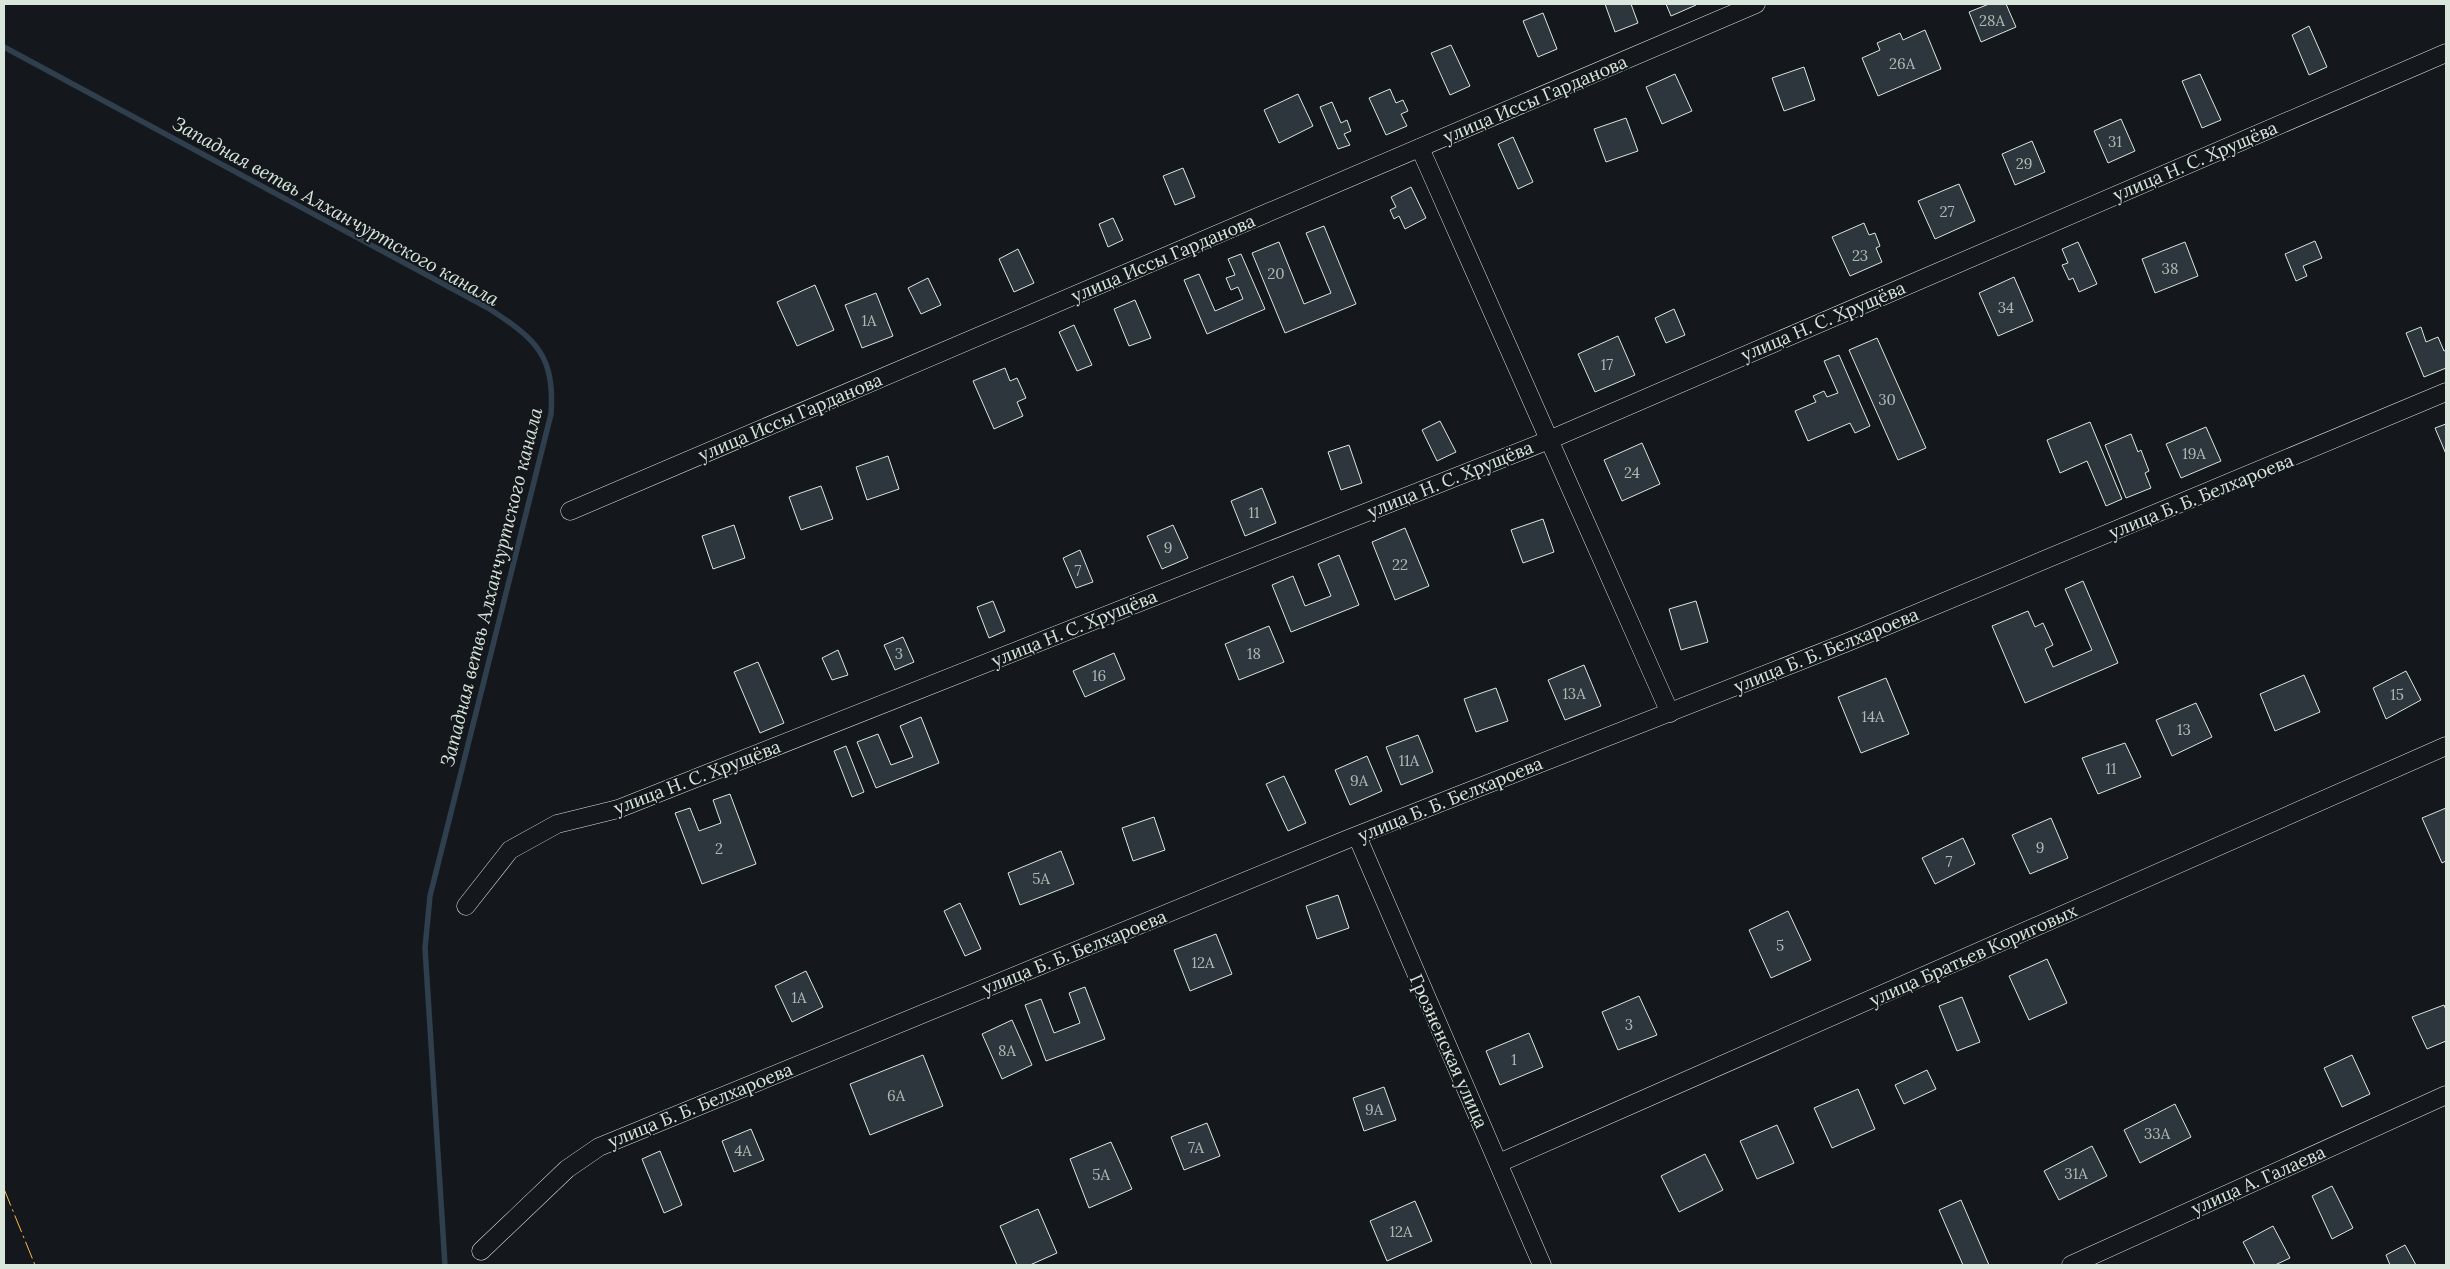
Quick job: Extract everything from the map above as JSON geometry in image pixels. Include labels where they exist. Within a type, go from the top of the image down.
[{"type":"street","name":"улица Иссы Гарданова","points":[[570,511],[1756,4]]},
{"type":"street","name":"улица Н. С. Хрущёва","points":[[466,906],[510,850],[557,824],[618,809],[1549,440],[2446,53]]},
{"type":"street","points":[[1420,148],[1670,713]]},
{"type":"street","name":"улица Б. Б. Белхароева","points":[[481,1251],[567,1169],[598,1147],[1356,836],[1670,713],[2258,472],[2446,392]]},
{"type":"street","name":"улица Братьев Кориговых","points":[[1500,1163],[2446,746]]},
{"type":"street","name":"Грозненская улица","points":[[1356,836],[1500,1163],[1542,1265]]},
{"type":"street","name":"улица А. Галаева","points":[[2071,1265],[2446,1095]]},
{"type":"building","points":[[1605,4],[1631,4],[1638,23],[1615,32]]},
{"type":"building","points":[[1666,4],[1695,4],[1696,5],[1671,16]]},
{"type":"building","points":[[1989,4],[2006,4],[2016,27],[1981,42],[1969,12]]},
{"type":"building","points":[[1543,13],[1557,49],[1538,57],[1523,21]]},
{"type":"building","points":[[2309,26],[2327,67],[2309,75],[2292,35]]},
{"type":"building","points":[[1925,30],[1941,69],[1878,96],[1862,58],[1880,50],[1877,43],[1900,33],[1903,40]]},
{"type":"building","points":[[1451,45],[1470,86],[1450,95],[1431,53]]},
{"type":"building","points":[[1804,67],[1815,100],[1784,111],[1772,78]]},
{"type":"building","points":[[1675,74],[1692,111],[1662,124],[1646,87]]},
{"type":"building","points":[[2200,74],[2221,120],[2202,128],[2182,81]]},
{"type":"building","points":[[1390,89],[1396,103],[1403,100],[1408,111],[1401,114],[1407,126],[1386,135],[1369,98]]},
{"type":"building","points":[[1298,94],[1313,126],[1279,143],[1264,110]]},
{"type":"building","points":[[1332,102],[1341,123],[1347,120],[1351,131],[1344,134],[1350,145],[1338,149],[1320,107]]},
{"type":"building","points":[[1626,118],[1638,151],[1606,162],[1594,129]]},
{"type":"building","points":[[2121,119],[2135,151],[2108,163],[2094,131]]},
{"type":"building","points":[[1513,137],[1533,182],[1518,189],[1498,144]]},
{"type":"building","points":[[2032,141],[2045,172],[2015,185],[2002,154]]},
{"type":"building","points":[[1183,168],[1195,197],[1175,205],[1163,176]]},
{"type":"building","points":[[1959,184],[1975,221],[1935,239],[1918,201]]},
{"type":"building","points":[[1411,187],[1426,218],[1405,229],[1399,216],[1394,219],[1390,210],[1396,207],[1391,197]]},
{"type":"building","points":[[1113,218],[1123,240],[1108,247],[1099,224]]},
{"type":"building","points":[[1864,223],[1869,235],[1875,233],[1880,246],[1876,248],[1882,262],[1850,276],[1832,237]]},
{"type":"building","points":[[1324,226],[1356,304],[1285,333],[1252,253],[1279,242],[1304,304],[1331,293],[1306,233]]},
{"type":"building","points":[[2315,241],[2322,258],[2303,266],[2307,276],[2296,281],[2285,254]]},
{"type":"building","points":[[2078,242],[2097,284],[2079,292],[2073,278],[2069,280],[2062,265],[2068,263],[2062,249]]},
{"type":"building","points":[[2185,242],[2198,276],[2155,293],[2142,259]]},
{"type":"building","points":[[1018,249],[1034,283],[1014,292],[999,259]]},
{"type":"building","points":[[1241,254],[1265,309],[1207,334],[1184,280],[1199,274],[1215,311],[1243,299],[1238,287],[1231,290],[1226,278],[1235,275],[1228,259]]},
{"type":"building","points":[[2014,277],[2033,321],[1998,336],[1979,293]]},
{"type":"building","points":[[928,278],[941,305],[921,314],[908,288]]},
{"type":"building","points":[[815,285],[834,330],[797,346],[777,302]]},
{"type":"building","points":[[876,293],[893,336],[862,348],[845,305]]},
{"type":"building","points":[[1135,300],[1151,338],[1129,346],[1114,309]]},
{"type":"building","points":[[1674,309],[1685,335],[1666,343],[1655,318]]},
{"type":"building","points":[[1074,325],[1092,365],[1077,371],[1059,332]]},
{"type":"building","points":[[2421,327],[2426,342],[2438,337],[2444,351],[2446,350],[2446,368],[2424,377],[2406,333]]},
{"type":"building","points":[[1618,336],[1635,375],[1595,392],[1578,354]]},
{"type":"building","points":[[1877,338],[1926,448],[1898,460],[1849,350]]},
{"type":"building","points":[[1839,355],[1870,426],[1855,433],[1850,423],[1808,441],[1795,411],[1816,402],[1813,396],[1824,391],[1827,397],[1838,393],[1824,361]]},
{"type":"building","points":[[1005,368],[1010,381],[1017,378],[1026,398],[1017,402],[1023,416],[994,429],[973,381]]},
{"type":"building","points":[[1440,421],[1456,452],[1437,461],[1422,430]]},
{"type":"building","points":[[2090,422],[2122,499],[2106,506],[2087,461],[2060,473],[2047,440]]},
{"type":"building","points":[[2446,424],[2446,454],[2435,428]]},
{"type":"building","points":[[2206,427],[2221,461],[2181,478],[2166,444]]},
{"type":"building","points":[[2131,434],[2138,452],[2141,450],[2149,471],[2145,473],[2151,488],[2126,498],[2105,445]]},
{"type":"building","points":[[1642,443],[1660,484],[1622,501],[1604,460]]},
{"type":"building","points":[[1349,445],[1362,483],[1341,490],[1328,452]]},
{"type":"building","points":[[888,456],[899,489],[867,500],[856,467]]},
{"type":"building","points":[[821,486],[833,519],[801,530],[789,497]]},
{"type":"building","points":[[1262,488],[1276,523],[1245,536],[1231,501]]},
{"type":"building","points":[[1543,519],[1554,552],[1523,563],[1511,530]]},
{"type":"building","points":[[734,525],[745,558],[713,569],[702,536]]},
{"type":"building","points":[[1173,525],[1188,558],[1162,569],[1147,536]]},
{"type":"building","points":[[1405,528],[1429,586],[1395,600],[1372,542]]},
{"type":"building","points":[[1080,550],[1093,582],[1076,588],[1063,558]]},
{"type":"building","points":[[1339,555],[1359,605],[1291,632],[1272,585],[1293,576],[1305,606],[1331,596],[1318,564]]},
{"type":"building","points":[[2083,581],[2118,663],[2025,703],[1992,626],[2028,611],[2035,627],[2043,623],[2053,645],[2045,649],[2053,667],[2092,650],[2065,589]]},
{"type":"building","points":[[993,601],[1005,631],[989,638],[977,607]]},
{"type":"building","points":[[1696,601],[1708,642],[1681,650],[1669,609]]},
{"type":"building","points":[[1269,626],[1284,662],[1239,680],[1225,644]]},
{"type":"building","points":[[903,637],[914,662],[895,670],[884,645]]},
{"type":"building","points":[[838,650],[848,675],[832,680],[822,658]]},
{"type":"building","points":[[1114,653],[1125,679],[1085,697],[1073,671]]},
{"type":"building","points":[[758,662],[784,723],[760,733],[734,672]]},
{"type":"building","points":[[1584,665],[1601,706],[1565,720],[1548,680]]},
{"type":"building","points":[[2406,671],[2421,700],[2386,719],[2373,688]]},
{"type":"building","points":[[2304,675],[2320,712],[2275,731],[2260,694]]},
{"type":"building","points":[[1886,678],[1909,734],[1861,753],[1838,697]]},
{"type":"building","points":[[1496,688],[1508,721],[1476,732],[1464,699]]},
{"type":"building","points":[[2196,703],[2212,737],[2172,756],[2156,720]]},
{"type":"building","points":[[921,717],[939,763],[876,788],[857,742],[878,734],[891,765],[913,757],[900,726]]},
{"type":"building","points":[[1418,735],[1433,772],[1401,785],[1386,747]]},
{"type":"building","points":[[2125,743],[2141,777],[2098,794],[2082,758]]},
{"type":"building","points":[[846,746],[864,792],[852,797],[834,751]]},
{"type":"building","points":[[1367,756],[1382,791],[1350,805],[1335,770]]},
{"type":"building","points":[[1284,776],[1306,823],[1288,831],[1266,784]]},
{"type":"building","points":[[730,794],[756,864],[702,884],[675,813],[690,808],[699,831],[721,823],[713,800]]},
{"type":"building","points":[[2446,808],[2446,861],[2442,863],[2422,818]]},
{"type":"building","points":[[1154,817],[1165,850],[1133,861],[1122,828]]},
{"type":"building","points":[[2051,818],[2068,858],[2030,874],[2012,835]]},
{"type":"building","points":[[1963,838],[1975,864],[1935,884],[1922,858]]},
{"type":"building","points":[[1061,851],[1074,884],[1020,905],[1008,873]]},
{"type":"building","points":[[1338,895],[1349,928],[1317,939],[1306,906]]},
{"type":"building","points":[[960,903],[981,949],[965,956],[944,911]]},
{"type":"building","points":[[1788,911],[1811,960],[1771,978],[1749,930]]},
{"type":"building","points":[[1216,934],[1232,974],[1190,991],[1174,950]]},
{"type":"building","points":[[2047,959],[2067,1003],[2029,1020],[2009,976]]},
{"type":"building","points":[[806,971],[823,1007],[792,1022],[775,986]]},
{"type":"building","points":[[1085,987],[1105,1039],[1046,1061],[1025,1005],[1041,999],[1054,1033],[1080,1023],[1069,993]]},
{"type":"building","points":[[1639,996],[1657,1035],[1618,1050],[1602,1012]]},
{"type":"building","points":[[1962,997],[1980,1042],[1957,1051],[1939,1006]]},
{"type":"building","points":[[2444,1005],[2446,1010],[2446,1041],[2427,1049],[2412,1017]]},
{"type":"building","points":[[1012,1020],[1032,1065],[1002,1079],[982,1034]]},
{"type":"building","points":[[1529,1033],[1543,1067],[1500,1085],[1486,1051]]},
{"type":"building","points":[[923,1055],[943,1106],[870,1135],[850,1084]]},
{"type":"building","points":[[2352,1055],[2370,1094],[2342,1107],[2324,1068]]},
{"type":"building","points":[[1927,1070],[1936,1089],[1904,1104],[1895,1085]]},
{"type":"building","points":[[1384,1087],[1396,1120],[1364,1131],[1353,1098]]},
{"type":"building","points":[[1858,1089],[1875,1129],[1832,1148],[1814,1108]]},
{"type":"building","points":[[2175,1104],[2191,1137],[2140,1163],[2124,1130]]},
{"type":"building","points":[[1207,1123],[1220,1156],[1184,1170],[1171,1137]]},
{"type":"building","points":[[1777,1125],[1794,1163],[1757,1179],[1740,1141]]},
{"type":"building","points":[[751,1129],[764,1160],[734,1172],[722,1141]]},
{"type":"building","points":[[1111,1142],[1132,1189],[1089,1208],[1070,1159]]},
{"type":"building","points":[[2092,1146],[2107,1176],[2059,1200],[2044,1171]]},
{"type":"building","points":[[660,1151],[682,1205],[664,1213],[642,1159]]},
{"type":"building","points":[[1705,1154],[1723,1190],[1679,1212],[1661,1176]]},
{"type":"building","points":[[2332,1186],[2353,1228],[2332,1239],[2312,1196]]},
{"type":"building","points":[[1961,1200],[1989,1265],[1963,1265],[1939,1210]]},
{"type":"building","points":[[1415,1201],[1432,1241],[1387,1261],[1370,1221]]},
{"type":"building","points":[[1038,1209],[1057,1253],[1030,1265],[1017,1265],[1000,1226]]},
{"type":"building","points":[[2273,1226],[2290,1258],[2275,1265],[2255,1265],[2243,1242]]},
{"type":"building","points":[[2405,1245],[2416,1265],[2390,1265],[2386,1255]]},
{"type":"waterway","name":"Западная ветвь Алханчуртского канала","points":[[4,47],[488,308],[519,329],[539,350],[545,363],[550,377],[551,414],[430,896],[425,948],[445,1265]]},
{"type":"power","points":[[4,1189],[35,1265]]}]
